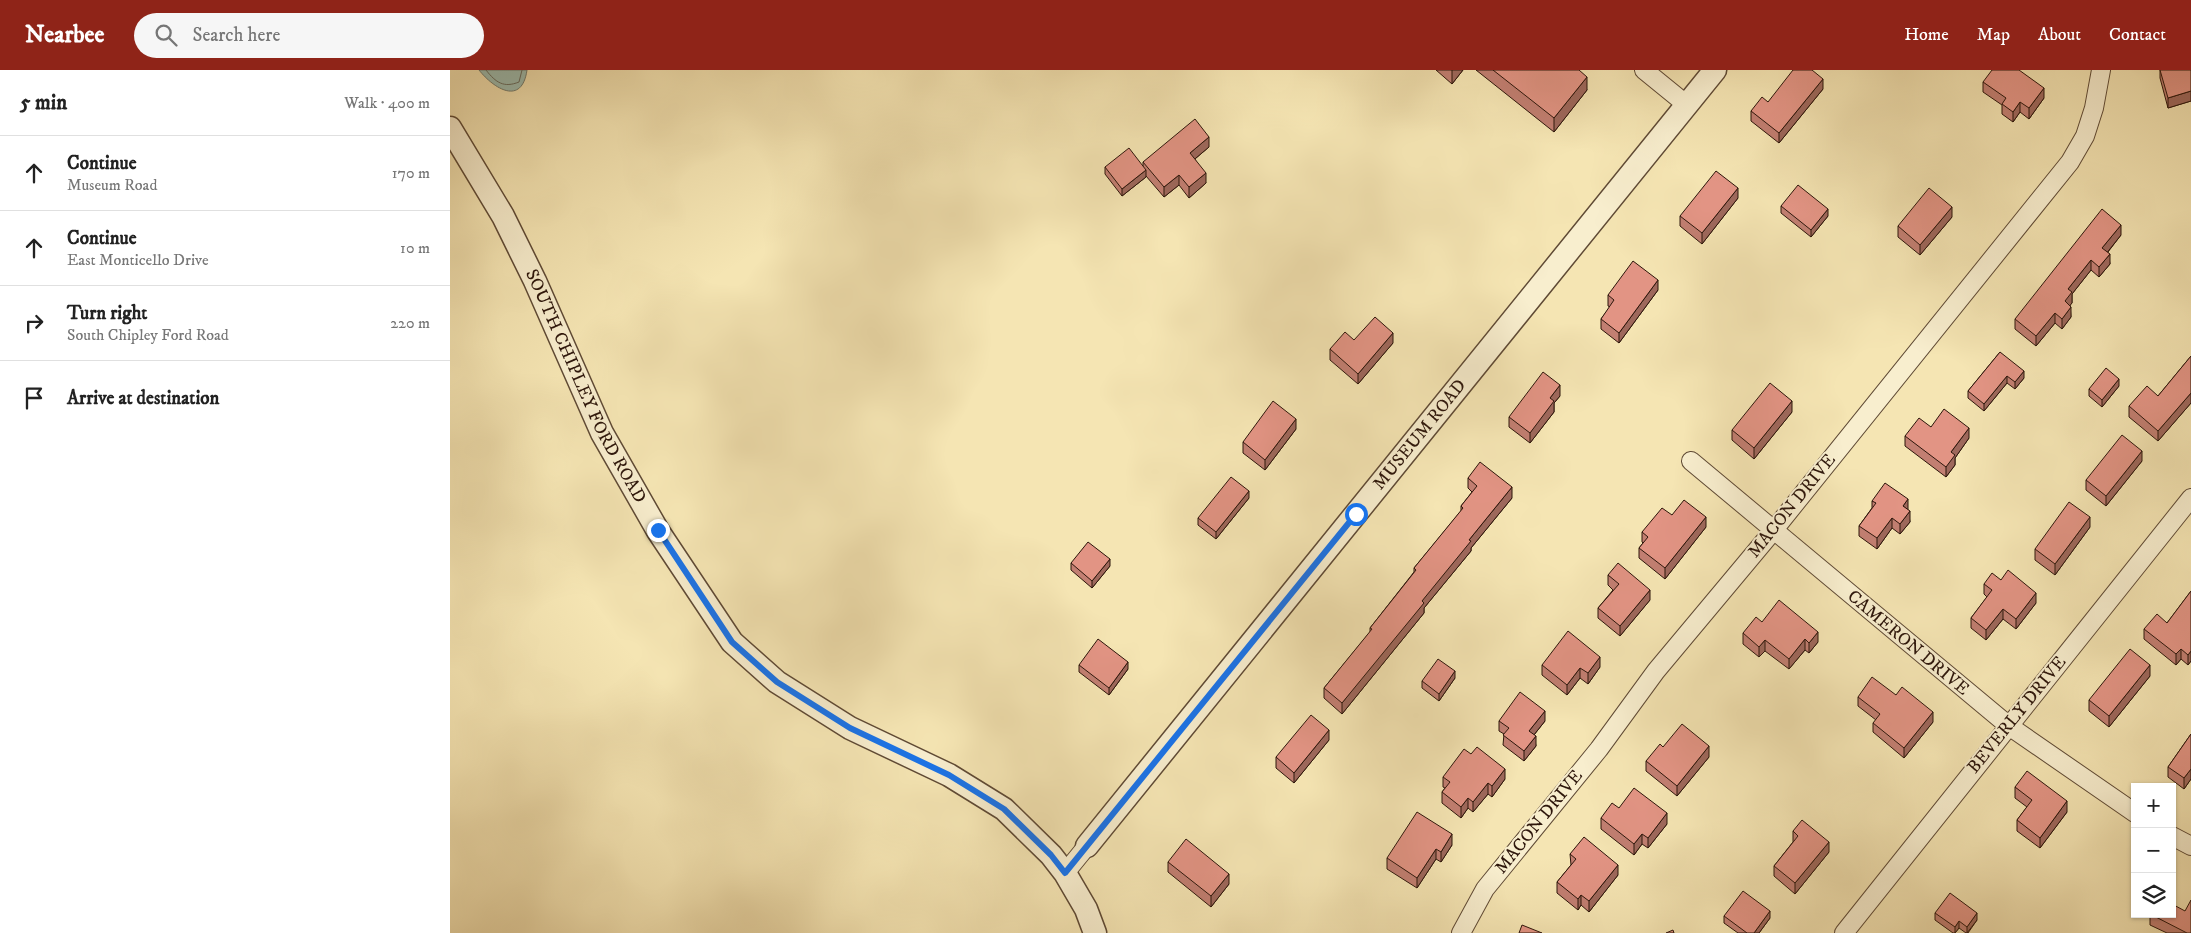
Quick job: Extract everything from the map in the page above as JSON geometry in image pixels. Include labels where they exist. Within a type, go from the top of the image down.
[{"type":"street","points":[[1644,70],[1687,105]]},
{"type":"street","name":"MUSEUM ROAD","points":[[1087,846],[1715,70]]},
{"type":"street","name":"MACON DRIVE","points":[[1461,933],[1485,889],[1598,749],[1656,671],[1773,531],[2070,162],[2086,136],[2094,108],[2101,70]]},
{"type":"street","name":"SOUTH CHIPLEY FORD ROAD","points":[[450,128],[503,216],[535,281],[602,433],[658,530],[732,642],[777,682],[850,728],[949,775],[1004,809],[1051,855],[1065,873],[1086,909],[1095,933]]},
{"type":"street","name":"CAMERON DRIVE","points":[[1691,461],[2009,726],[2131,810]]},
{"type":"street","name":"BEVERLY DRIVE","points":[[1844,933],[2191,498]]},
{"type":"street","points":[[2176,838],[2191,846]]},
{"type":"street","points":[[1065,873],[1087,846]]},
{"type":"water","points":[[479,70],[527,70],[520,88],[514,91],[507,91],[492,83]]},
{"type":"building","points":[[1493,70],[1579,70],[1587,77],[1554,118]]},
{"type":"building","points":[[1793,70],[1812,70],[1823,79],[1779,133],[1751,111],[1762,97],[1768,102]]},
{"type":"building","points":[[1992,70],[2019,70],[2044,88],[2029,108],[2020,102],[2013,112],[2002,104],[2006,98],[1983,82]]},
{"type":"building","points":[[2160,70],[2191,70],[2191,91],[2168,98]]},
{"type":"building","points":[[1195,119],[1209,137],[1190,153],[1206,173],[1189,187],[1179,175],[1164,187],[1143,162]]},
{"type":"building","points":[[1129,148],[1146,170],[1122,189],[1105,167]]},
{"type":"building","points":[[1716,171],[1738,188],[1702,233],[1680,216]]},
{"type":"building","points":[[1798,185],[1828,209],[1811,230],[1781,206]]},
{"type":"building","points":[[1929,188],[1952,207],[1920,245],[1898,226]]},
{"type":"building","points":[[2102,209],[2121,225],[2102,248],[2110,254],[2099,267],[2091,260],[2068,289],[2072,292],[2065,301],[2071,307],[2062,319],[2055,313],[2036,336],[2015,319]]},
{"type":"building","points":[[1633,261],[1658,280],[1619,333],[1601,319],[1614,300],[1608,295]]},
{"type":"building","points":[[1375,317],[1393,333],[1358,374],[1330,349],[1345,332],[1354,340]]},
{"type":"building","points":[[2000,352],[2024,371],[2015,382],[2007,376],[1984,404],[1968,391]]},
{"type":"building","points":[[2191,356],[2191,393],[2158,431],[2129,406],[2147,386],[2158,396]]},
{"type":"building","points":[[2106,368],[2119,379],[2102,400],[2089,389]]},
{"type":"building","points":[[1543,372],[1560,385],[1550,398],[1554,401],[1530,433],[1509,417]]},
{"type":"building","points":[[1770,383],[1792,401],[1754,448],[1732,430]]},
{"type":"building","points":[[1273,401],[1296,419],[1265,460],[1243,442]]},
{"type":"building","points":[[1944,409],[1969,428],[1951,452],[1955,455],[1946,467],[1905,436],[1919,418],[1931,427]]},
{"type":"building","points":[[2122,435],[2142,451],[2106,496],[2086,480]]},
{"type":"building","points":[[1480,462],[1512,487],[1422,601],[1424,603],[1342,703],[1324,688],[1372,629],[1370,628],[1416,570],[1414,568],[1463,508],[1461,506],[1477,486],[1468,478]]},
{"type":"building","points":[[1231,477],[1249,491],[1216,532],[1198,518]]},
{"type":"building","points":[[1885,483],[1908,499],[1903,506],[1910,511],[1900,524],[1892,518],[1877,538],[1859,526],[1876,503],[1872,501]]},
{"type":"building","points":[[1684,500],[1706,517],[1665,568],[1639,548],[1648,537],[1642,532],[1662,508],[1672,515]]},
{"type":"building","points":[[2069,502],[2090,517],[2055,564],[2035,549]]},
{"type":"building","points":[[1088,542],[1110,559],[1092,581],[1071,563]]},
{"type":"building","points":[[1618,563],[1650,590],[1620,626],[1598,608],[1619,584],[1608,575]]},
{"type":"building","points":[[2008,570],[2036,593],[2016,619],[2003,609],[1986,630],[1971,618],[1992,590],[1984,584],[1992,573],[2001,580]]},
{"type":"building","points":[[2191,591],[2191,651],[2188,655],[2181,649],[2176,654],[2144,629],[2157,614],[2167,623]]},
{"type":"building","points":[[1779,600],[1818,632],[1809,643],[1805,639],[1789,659],[1765,640],[1759,647],[1743,633],[1756,617],[1762,622]]},
{"type":"building","points":[[1568,631],[1600,657],[1588,673],[1580,668],[1567,685],[1542,665]]},
{"type":"building","points":[[1098,639],[1128,662],[1109,688],[1079,665]]},
{"type":"building","points":[[2130,649],[2150,665],[2109,716],[2089,700]]},
{"type":"building","points":[[1438,659],[1455,671],[1439,694],[1422,681]]},
{"type":"building","points":[[1872,677],[1896,695],[1902,687],[1933,712],[1904,748],[1873,723],[1880,714],[1858,697]]},
{"type":"building","points":[[1520,692],[1545,711],[1529,731],[1536,736],[1524,751],[1503,735],[1509,728],[1499,721]]},
{"type":"building","points":[[1311,715],[1329,730],[1294,773],[1276,757]]},
{"type":"building","points":[[1682,724],[1709,746],[1677,786],[1646,761],[1660,744],[1663,747]]},
{"type":"building","points":[[2191,734],[2191,769],[2184,778],[2168,767]]},
{"type":"building","points":[[1477,747],[1505,769],[1492,786],[1488,783],[1473,802],[1468,798],[1461,807],[1442,792],[1450,782],[1443,777],[1464,749],[1471,754]]},
{"type":"building","points":[[2027,771],[2067,801],[2040,838],[2017,820],[2032,800],[2015,787]]},
{"type":"building","points":[[1634,788],[1667,813],[1648,838],[1642,834],[1634,844],[1601,818],[1612,803],[1619,808]]},
{"type":"building","points":[[1417,812],[1452,834],[1441,852],[1436,849],[1417,878],[1387,858]]},
{"type":"building","points":[[1802,820],[1829,842],[1795,883],[1774,866],[1798,836],[1793,831]]},
{"type":"building","points":[[1584,837],[1618,865],[1589,901],[1581,895],[1578,899],[1557,882],[1576,859],[1570,854]]},
{"type":"building","points":[[1186,839],[1229,874],[1211,896],[1168,862]]},
{"type":"building","points":[[1743,891],[1770,911],[1754,933],[1747,933],[1724,916]]},
{"type":"building","points":[[1950,893],[1977,913],[1967,927],[1959,921],[1955,927],[1935,913]]},
{"type":"building","points":[[2191,900],[2191,933],[2187,933],[2158,918],[2176,918],[2176,906],[2185,911]]},
{"type":"building","points":[[1522,925],[1542,933],[1519,933]]},
{"type":"route","points":[[658,530],[732,642],[777,682],[850,728],[949,775],[1004,809],[1051,855],[1065,873],[1356,514]]}]
